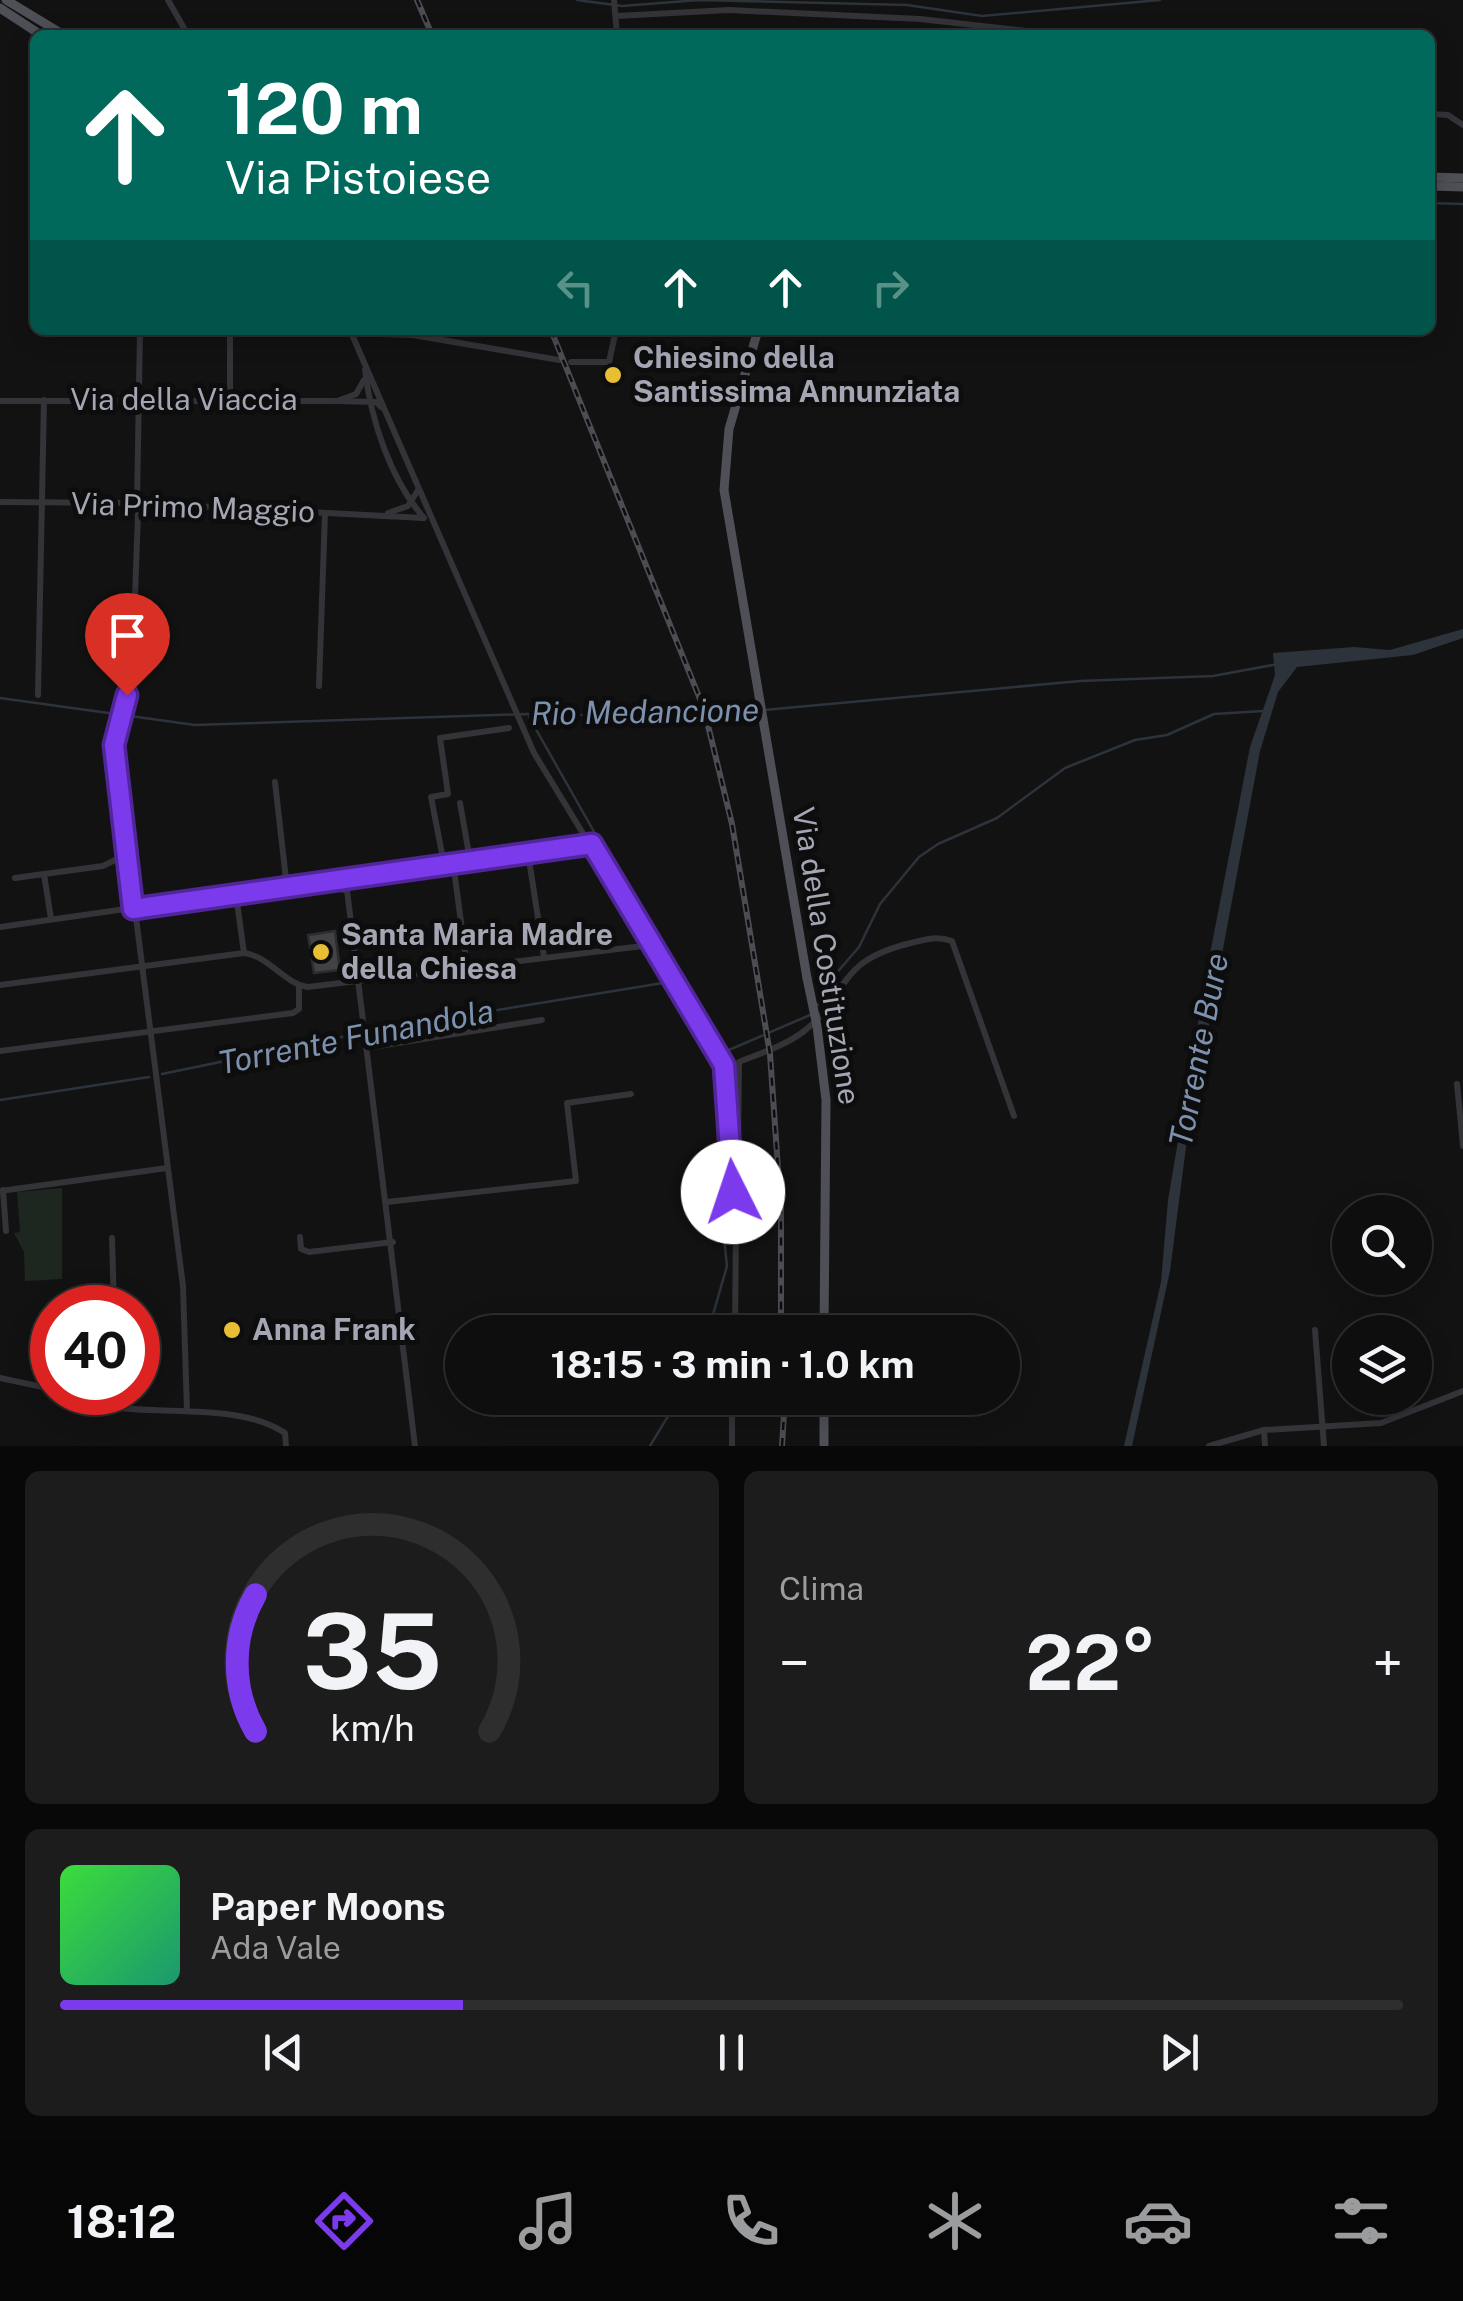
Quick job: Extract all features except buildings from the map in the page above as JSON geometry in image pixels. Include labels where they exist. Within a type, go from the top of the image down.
[{"type":"main road","points":[[6,0],[40,30]]},
{"type":"main road","points":[[0,8],[39,30]]},
{"type":"main road","points":[[1435,177],[1463,178]]},
{"type":"main road","points":[[1435,186],[1463,188]]},
{"type":"main road","name":"Via della Costituzione","points":[[757,335],[729,429],[724,470],[726,512],[826,1100],[824,1315]]},
{"type":"main road","points":[[824,1415],[824,1446]]},
{"type":"street","points":[[168,0],[185,30]]},
{"type":"street","points":[[614,1],[617,30]]},
{"type":"street","points":[[616,14],[729,10],[920,19],[1018,30]]},
{"type":"street","points":[[1435,114],[1448,115],[1463,125]]},
{"type":"street","points":[[137,502],[140,335]]},
{"type":"street","points":[[230,335],[230,400]]},
{"type":"street","points":[[352,335],[520,722],[722,1062],[736,1241],[735,1315]]},
{"type":"street","points":[[425,335],[559,360]]},
{"type":"street","points":[[571,362],[609,362],[615,335]]},
{"type":"street","points":[[336,401],[360,392],[365,368]]},
{"type":"street","points":[[365,368],[368,403],[411,500],[436,533]]},
{"type":"street","points":[[38,695],[44,400]]},
{"type":"street","name":"Via della Viaccia","points":[[0,401],[336,401],[376,402],[382,408]]},
{"type":"street","points":[[387,514],[408,506],[418,490]]},
{"type":"street","name":"Via Primo Maggio","points":[[0,502],[137,502],[423,518]]},
{"type":"street","points":[[160,506],[138,514],[132,679],[116,724],[114,745],[182,1286],[187,1411]]},
{"type":"street","points":[[319,686],[324,513]]},
{"type":"street","points":[[444,864],[431,797],[448,794],[440,738],[509,728]]},
{"type":"street","points":[[275,782],[287,888]]},
{"type":"street","points":[[460,803],[470,860]]},
{"type":"street","points":[[0,927],[592,844]]},
{"type":"street","points":[[528,853],[544,957]]},
{"type":"street","points":[[15,878],[102,866],[125,855]]},
{"type":"street","points":[[454,862],[466,967]]},
{"type":"street","points":[[44,874],[51,920]]},
{"type":"street","points":[[305,884],[343,889],[350,883],[343,878]]},
{"type":"street","points":[[343,889],[387,1202],[415,1446]]},
{"type":"street","points":[[236,894],[244,954]]},
{"type":"street","points":[[730,1159],[738,1152],[739,1062],[800,1034],[823,1012],[842,981],[875,954],[936,937],[952,941],[960,954],[978,1025],[1014,1116]]},
{"type":"street","points":[[0,985],[244,954],[256,955],[298,985],[652,945]]},
{"type":"street","points":[[0,1051],[293,1013],[300,1010],[298,985]]},
{"type":"street","points":[[366,1046],[542,1020]]},
{"type":"street","points":[[1456,1084],[1463,1146]]},
{"type":"street","points":[[387,1202],[576,1181],[566,1103],[631,1094]]},
{"type":"street","points":[[6,1231],[2,1191],[166,1168]]},
{"type":"street","points":[[300,1237],[301,1249],[310,1252],[392,1242]]},
{"type":"street","points":[[112,1238],[113,1285]]},
{"type":"street","points":[[1315,1330],[1324,1446]]},
{"type":"street","points":[[0,1378],[30,1384]]},
{"type":"street","points":[[1209,1446],[1264,1430],[1322,1425],[1355,1428],[1382,1423],[1463,1391]]},
{"type":"street","points":[[160,1409],[271,1424],[285,1433],[286,1446]]},
{"type":"street","points":[[732,1415],[732,1446]]},
{"type":"street","points":[[1264,1430],[1264,1446]]},
{"type":"shaded area","points":[[62,1188],[62,1279],[25,1281],[24,1252],[14,1233],[20,1232],[17,1192]]},
{"type":"water","name":"Torrente Bure","points":[[1463,629],[1463,638],[1413,655],[1297,667],[1278,692],[1260,751],[1186,1147],[1170,1271],[1132,1446],[1124,1446],[1161,1282],[1168,1200],[1209,959],[1250,747],[1275,675],[1273,653],[1354,647],[1390,650]]},
{"type":"waterway","points":[[577,0],[622,6],[699,0],[907,5],[982,16],[1160,0]]},
{"type":"waterway","points":[[1435,203],[1463,204]]},
{"type":"waterway","name":"Rio Medancione","points":[[764,710],[1080,681],[1213,676],[1278,664]]},
{"type":"waterway","name":"Rio Medancione","points":[[0,698],[195,725],[528,714],[696,717],[756,710]]},
{"type":"waterway","points":[[818,1005],[828,983],[859,947],[880,904],[919,857],[938,844],[997,818],[1065,768],[1135,740],[1167,735],[1214,714],[1263,711]]},
{"type":"waterway","points":[[529,717],[597,837]]},
{"type":"waterway","name":"Torrente Funandola","points":[[630,897],[678,981]]},
{"type":"waterway","name":"Torrente Funandola","points":[[369,1031],[669,982]]},
{"type":"waterway","points":[[722,1053],[810,1015]]},
{"type":"waterway","name":"Torrente Funandola","points":[[162,1074],[361,1033]]},
{"type":"waterway","points":[[713,1315],[727,1266],[719,1191],[716,1059]]},
{"type":"waterway","name":"Torrente Funandola","points":[[0,1100],[149,1077]]},
{"type":"waterway","points":[[650,1446],[669,1415]]},
{"type":"railway","points":[[417,0],[430,30]]},
{"type":"railway","points":[[553,335],[704,709],[732,824],[770,1054],[781,1211],[781,1315]]},
{"type":"railway","points":[[782,1446],[784,1415]]},
{"type":"place","name":"Chiesino della Santissima Annunziata","points":[[613,375]]},
{"type":"place","name":"Santa Maria Madre della Chiesa","points":[[321,952]]},
{"type":"place","name":"Anna Frank","points":[[232,1330]]},
{"type":"route","points":[[127,695],[116,724],[114,745],[133,909],[592,844],[724,1065],[733,1192]]}]
